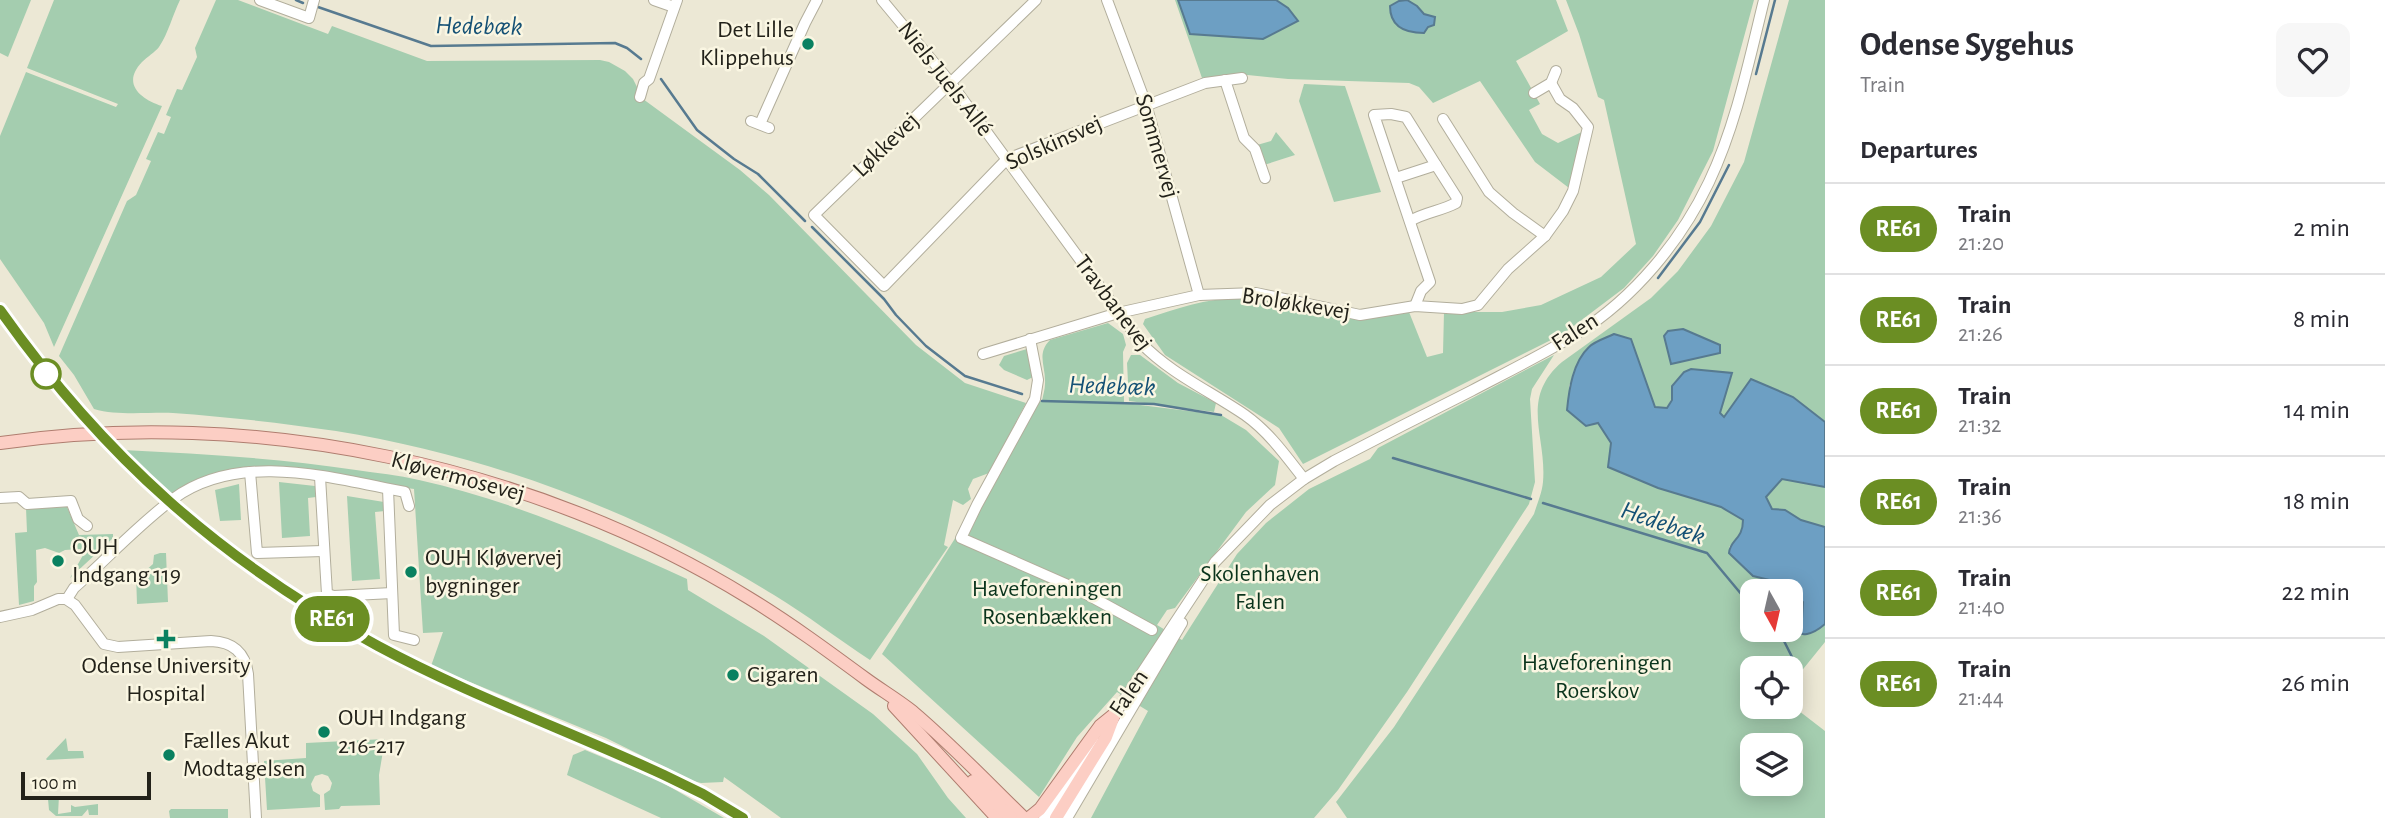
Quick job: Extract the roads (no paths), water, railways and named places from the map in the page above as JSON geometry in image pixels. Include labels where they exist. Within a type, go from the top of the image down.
[{"type":"main road","name":"Kløvermosevej","points":[[0,443],[49,437],[141,433],[242,437],[335,448],[442,470],[551,504],[611,527],[748,597],[828,650],[912,711],[1027,818]]},
{"type":"main road","name":"Kløvermosevej","points":[[869,681],[998,818]]},
{"type":"main road","points":[[1027,818],[1040,809],[1100,726],[1115,713]]},
{"type":"main road","points":[[1056,818],[1106,737],[1115,713]]},
{"type":"main road","points":[[931,745],[943,770],[986,818]]},
{"type":"main road","points":[[931,745],[947,755],[1011,818]]},
{"type":"street","points":[[260,0],[309,18],[314,0]]},
{"type":"street","points":[[640,97],[676,4],[654,0]]},
{"type":"street","points":[[760,124],[817,0]]},
{"type":"street","name":"Niels Juels Allé","points":[[882,0],[950,82],[1007,159]]},
{"type":"street","name":"Sommervej","points":[[1107,0],[1146,104],[1199,295]]},
{"type":"street","name":"Falen","points":[[1044,818],[1215,562],[1270,505],[1304,479],[1334,461],[1580,332],[1642,280],[1667,251],[1689,217],[1718,162],[1738,106],[1764,0]]},
{"type":"street","name":"Løkkevej","points":[[884,286],[814,215],[1030,2]]},
{"type":"street","points":[[1534,93],[1551,83],[1556,71]]},
{"type":"street","name":"Solskinsvej","points":[[884,286],[1007,159],[1205,83],[1242,78]]},
{"type":"street","points":[[1225,80],[1244,138],[1255,149],[1265,178]]},
{"type":"street","name":"Broløkkevej","points":[[983,354],[1118,313],[1199,295],[1256,293],[1360,315],[1415,306],[1462,309],[1478,305],[1508,269],[1545,236],[1573,191],[1588,127],[1573,107],[1560,99],[1551,83]]},
{"type":"street","points":[[1410,221],[1456,203],[1457,198],[1406,117],[1374,115],[1430,282],[1421,291],[1415,306]]},
{"type":"street","points":[[1443,120],[1489,192],[1545,236]]},
{"type":"street","name":"Travbanevej","points":[[1007,159],[1118,313],[1154,357],[1247,416],[1277,444],[1304,479]]},
{"type":"street","points":[[1396,178],[1436,165]]},
{"type":"street","points":[[1030,340],[1038,380],[1035,399],[976,505],[961,538],[1077,589],[1152,630]]},
{"type":"street","points":[[67,599],[74,588],[171,500],[210,480],[270,471],[320,477],[407,493],[410,506]]},
{"type":"street","points":[[250,472],[257,553],[323,551]]},
{"type":"street","points":[[320,477],[328,595],[392,593]]},
{"type":"street","points":[[388,489],[394,635],[414,640]]},
{"type":"street","points":[[0,498],[19,497],[27,504],[71,501],[78,519],[87,526]]},
{"type":"street","name":"Falen","points":[[1067,818],[1199,594],[1240,536]]},
{"type":"street","points":[[0,617],[32,610],[58,599],[67,599],[75,605],[104,644],[118,647],[222,642],[242,653],[248,674],[256,818]]},
{"type":"water","points":[[1178,0],[1276,0],[1288,8],[1298,21],[1263,39],[1190,34]]},
{"type":"water","points":[[1407,0],[1424,14],[1435,17],[1434,25],[1428,27],[1424,33],[1405,30],[1393,19],[1390,6]]},
{"type":"water","points":[[1683,329],[1720,345],[1720,353],[1671,364],[1664,336],[1668,331]]},
{"type":"water","points":[[1614,334],[1631,339],[1655,407],[1667,408],[1672,400],[1672,386],[1684,372],[1691,369],[1732,373],[1720,413],[1724,417],[1751,379],[1793,397],[1825,422],[1825,487],[1782,479],[1766,497],[1772,509],[1785,510],[1801,520],[1825,527],[1825,624],[1803,634],[1803,579],[1765,579],[1753,576],[1729,553],[1741,532],[1743,520],[1721,507],[1658,488],[1608,467],[1611,443],[1598,423],[1586,426],[1567,410],[1579,360],[1597,341]]},
{"type":"waterway","name":"Hedebæk","points":[[296,0],[303,3]]},
{"type":"waterway","points":[[1756,74],[1775,0]]},
{"type":"waterway","name":"Hedebæk","points":[[318,7],[431,46],[615,43],[641,59]]},
{"type":"waterway","name":"Hedebæk","points":[[661,79],[697,130],[758,174],[805,221]]},
{"type":"waterway","points":[[1658,278],[1700,222],[1729,165]]},
{"type":"waterway","name":"Hedebæk","points":[[812,227],[884,299],[926,346],[965,376],[1022,394]]},
{"type":"waterway","name":"Hedebæk","points":[[1042,401],[1154,404],[1221,415]]},
{"type":"waterway","name":"Hedebæk","points":[[1393,458],[1531,499]]},
{"type":"waterway","name":"Hedebæk","points":[[1543,503],[1707,553],[1740,593]]},
{"type":"waterway","name":"Hedebæk","points":[[1784,642],[1792,656]]},
{"type":"railway","points":[[0,310],[80,412],[123,458],[169,501],[268,579],[322,614],[413,664],[664,775],[743,818]]},
{"type":"train","name":"RE61","points":[[0,310],[47,375],[122,459],[183,515],[275,585],[378,646],[429,671],[610,749],[703,794],[743,818]]},
{"type":"place","name":"Det Lille Klippehus","points":[[808,44]]},
{"type":"place","name":"OUH Indgang 119","points":[[58,561]]},
{"type":"place","name":"OUH Kløvervej bygninger","points":[[411,572]]},
{"type":"place","name":"Odense University Hospital","points":[[166,639]]},
{"type":"place","name":"Cigaren","points":[[733,675]]},
{"type":"place","name":"OUH Indgang 216-217","points":[[324,732]]},
{"type":"place","name":"Fælles Akut Modtagelsen","points":[[169,755]]},
{"type":"park label","name":"Skolenhaven Falen","points":[[1260,588]]},
{"type":"park label","name":"Haveforeningen Rosenbækken","points":[[1047,603]]},
{"type":"park label","name":"Haveforeningen Roerskov","points":[[1597,677]]}]
